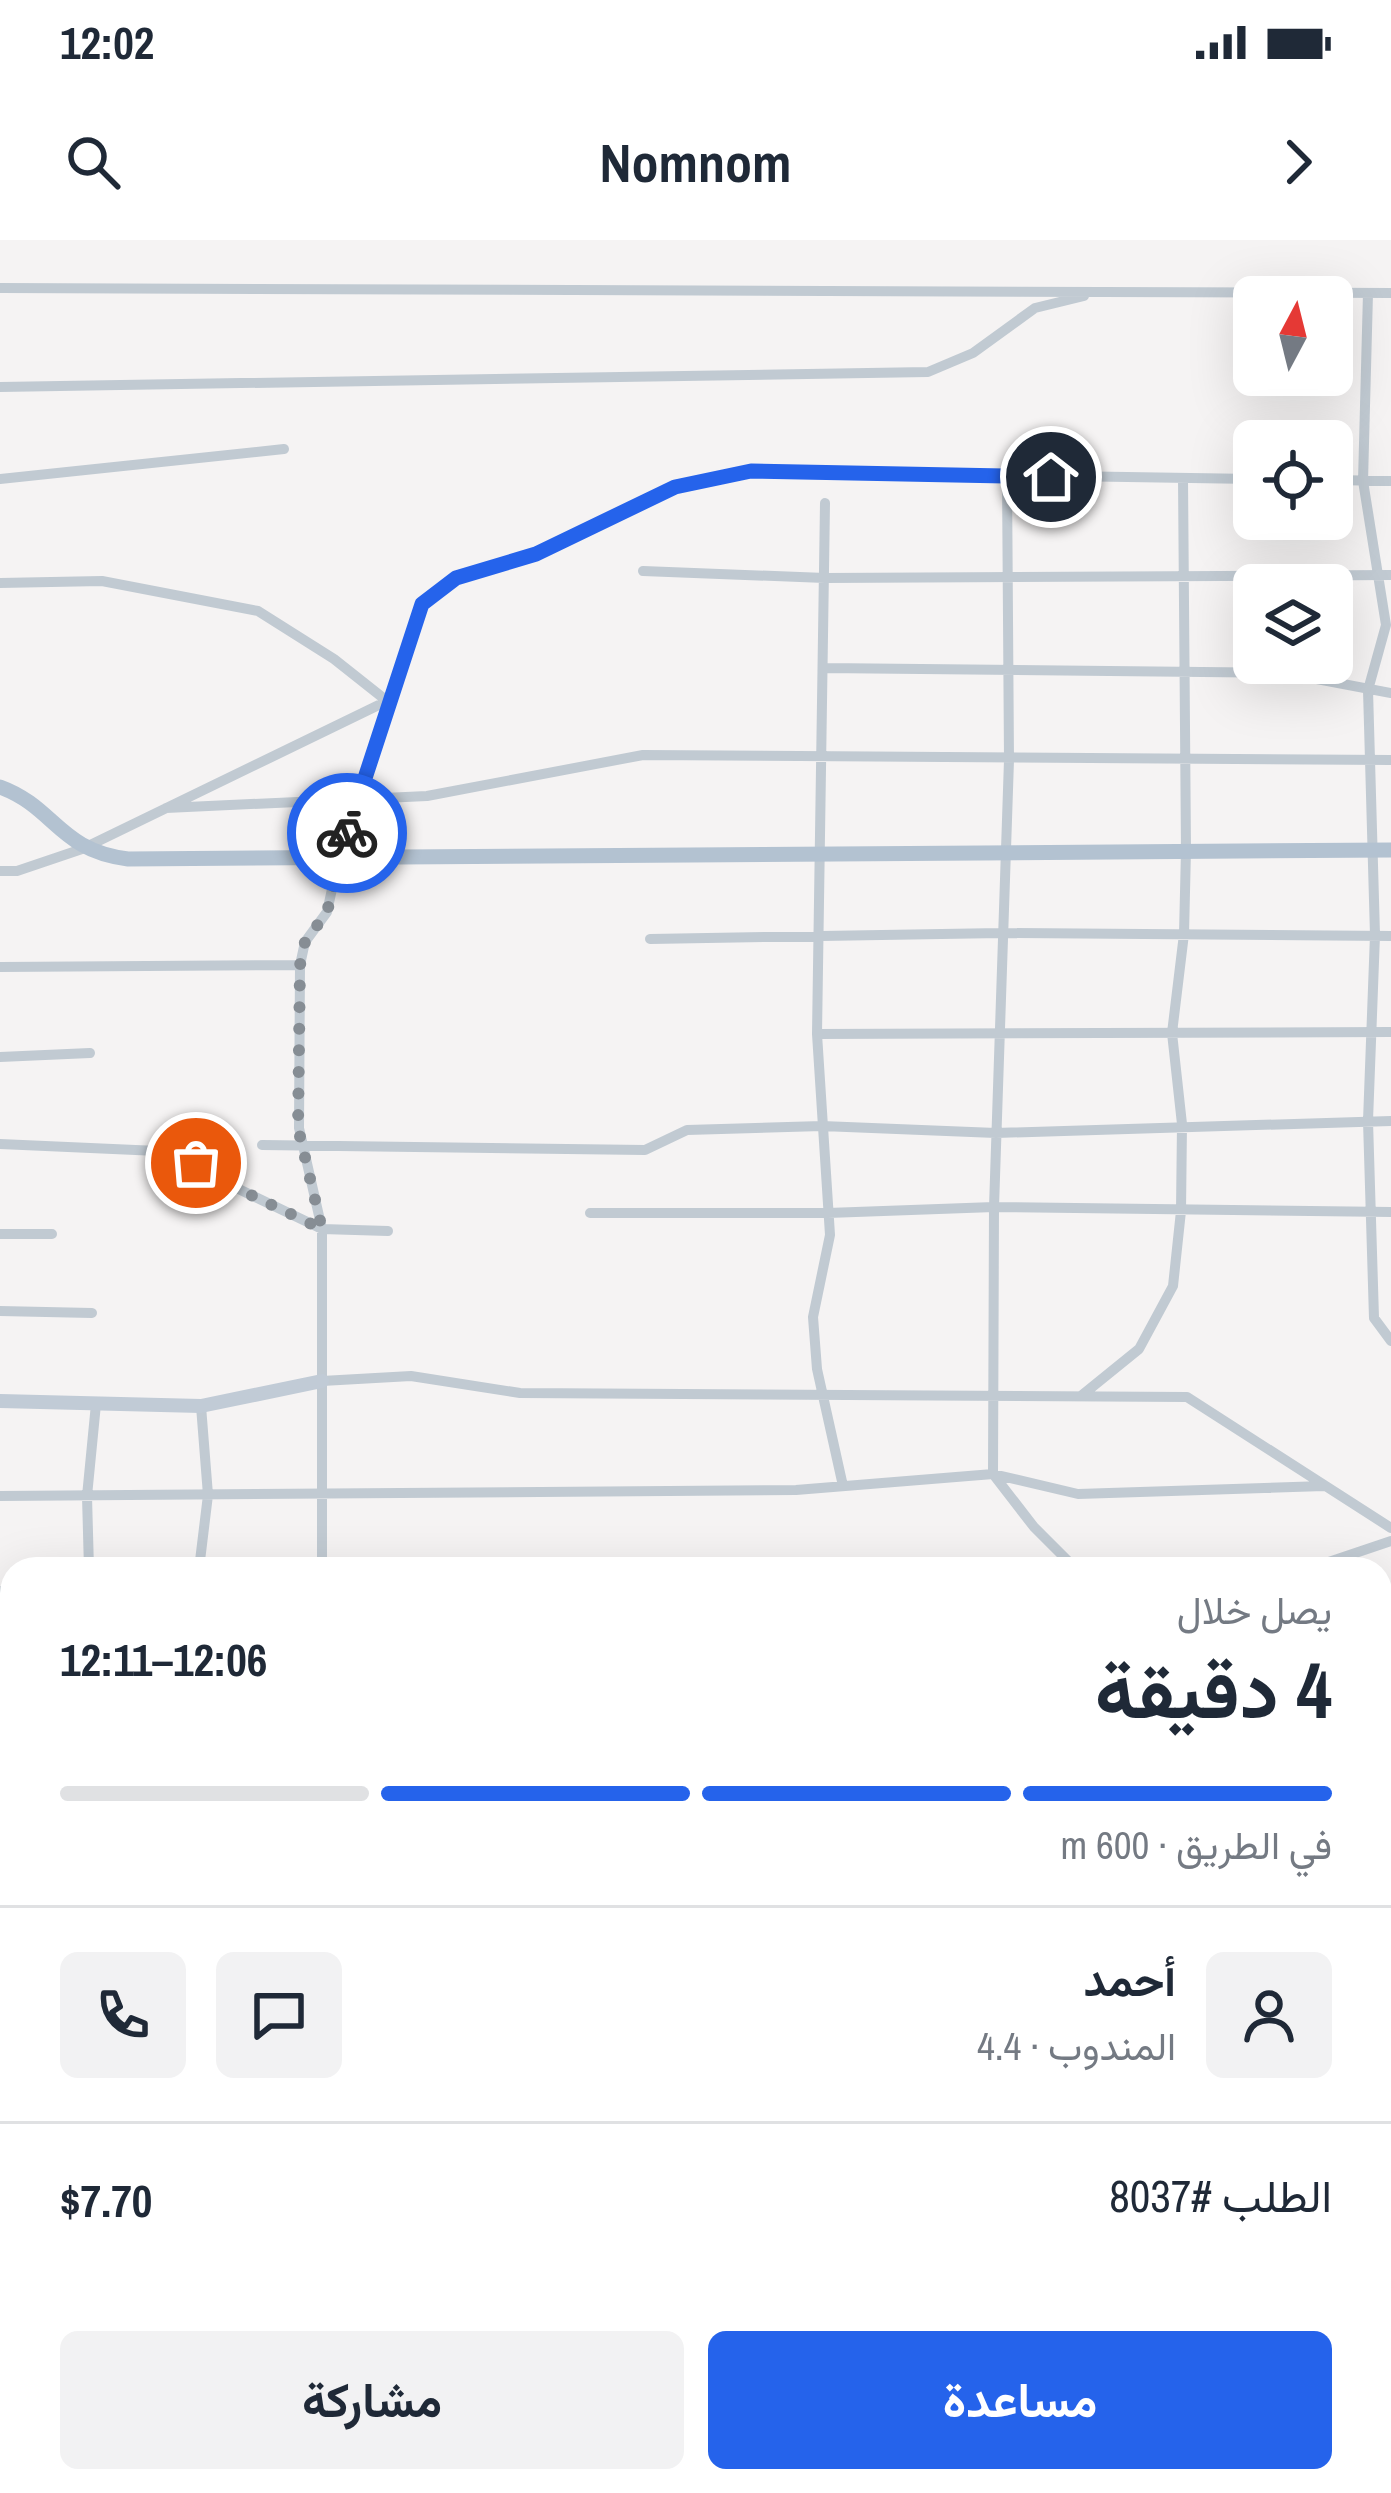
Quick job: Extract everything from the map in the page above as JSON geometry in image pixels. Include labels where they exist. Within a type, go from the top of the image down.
[{"type":"main road","points":[[0,787],[28,802],[82,849],[128,859],[1005,849],[1391,850]]},
{"type":"street","points":[[0,287],[1391,293]]},
{"type":"street","points":[[0,387],[928,372],[973,353],[1035,308],[1105,292]]},
{"type":"street","points":[[1368,292],[1363,481],[1385,575],[1386,625],[1368,690],[1375,935],[1368,1121],[1375,1318],[1391,1341]]},
{"type":"street","points":[[0,479],[284,449]]},
{"type":"street","points":[[322,1557],[322,1229],[298,1128],[300,965],[305,942],[327,912],[387,701],[422,604],[456,578],[536,554],[675,487],[751,471],[1233,479]]},
{"type":"street","points":[[1007,477],[1009,760],[994,1207],[993,1474],[1064,1557]]},
{"type":"street","points":[[1081,1396],[1139,1349],[1174,1286],[1182,1124],[1172,1033],[1184,934],[1186,850],[1183,478]]},
{"type":"street","points":[[1353,481],[1391,481]]},
{"type":"street","points":[[825,503],[817,1034],[829,1213],[827,1263],[813,1317],[823,1394],[844,1486]]},
{"type":"street","points":[[643,571],[825,578],[1385,575]]},
{"type":"street","points":[[0,584],[102,581],[258,611],[334,659],[387,701]]},
{"type":"street","points":[[824,668],[1286,673],[1391,693]]},
{"type":"street","points":[[0,871],[17,871],[82,849],[387,701]]},
{"type":"street","points":[[166,808],[427,796],[643,755],[1391,760]]},
{"type":"street","points":[[650,939],[1001,933],[1391,935]]},
{"type":"street","points":[[0,968],[300,965]]},
{"type":"street","points":[[817,1034],[1391,1032]]},
{"type":"street","points":[[0,1057],[90,1053]]},
{"type":"street","points":[[262,1145],[645,1150],[687,1130],[822,1126],[996,1133],[1391,1121]]},
{"type":"street","points":[[0,1144],[158,1151],[196,1163],[226,1183],[322,1229],[388,1231]]},
{"type":"street","points":[[590,1213],[994,1207],[1391,1213]]},
{"type":"street","points":[[0,1234],[52,1234]]},
{"type":"street","points":[[0,1311],[92,1313]]},
{"type":"street","points":[[0,1401],[201,1406],[322,1381],[411,1376],[520,1393],[1187,1397],[1391,1528]]},
{"type":"street","points":[[89,1557],[87,1496],[96,1404]]},
{"type":"street","points":[[201,1406],[208,1495],[201,1557]]},
{"type":"street","points":[[0,1496],[844,1486],[993,1474],[1078,1494],[1324,1486]]},
{"type":"street","points":[[1342,1557],[1391,1540]]},
{"type":"way so far","points":[[196,1163],[226,1183],[322,1229],[298,1128],[300,965],[305,942],[327,912],[347,833]]},
{"type":"route","points":[[347,833],[422,604],[456,578],[536,554],[675,487],[751,471],[1051,477]]}]
